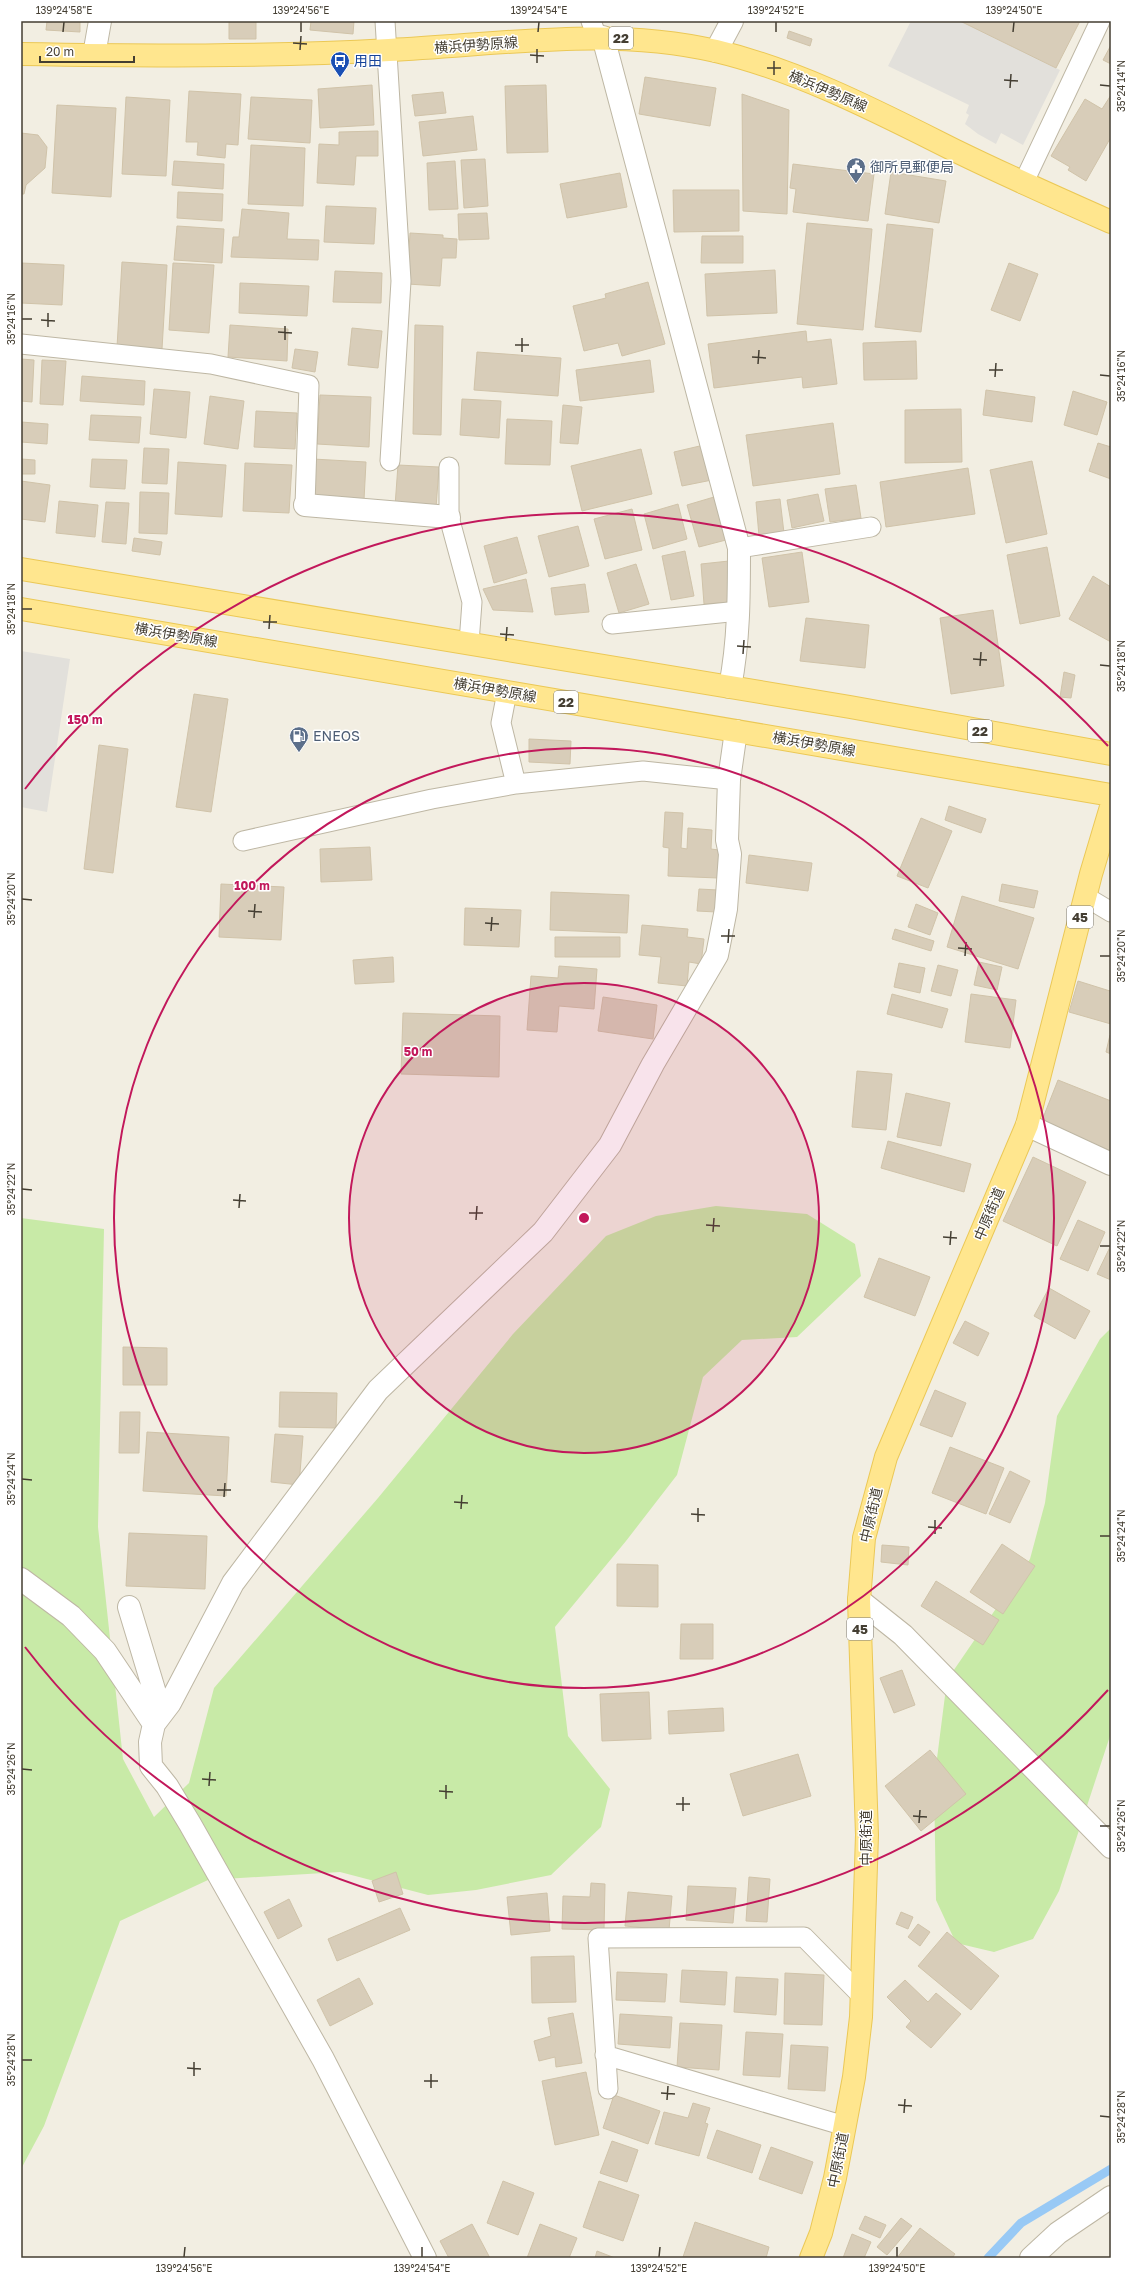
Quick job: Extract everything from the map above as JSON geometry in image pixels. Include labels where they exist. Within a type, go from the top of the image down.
[{"type":"main road","name":"横浜伊勢原線","points":[[21,54],[186,56],[388,51],[597,32],[677,44],[716,51],[781,72],[828,90],[1023,184],[1111,222]]},
{"type":"main road","name":"22","points":[[21,569],[730,687],[1111,754]]},
{"type":"main road","name":"横浜伊勢原線","points":[[21,609],[1111,795]]},
{"type":"main road","name":"中原街道","points":[[811,2258],[821,2233],[835,2178],[854,2077],[862,1996],[868,1835],[859,1600],[864,1538],[886,1457],[1027,1125],[1111,807]]},
{"type":"street","points":[[94,55],[100,21]]},
{"type":"street","points":[[716,51],[732,21]]},
{"type":"street","points":[[597,32],[739,548],[739,610],[736,658],[730,687]]},
{"type":"street","points":[[305,505],[449,517]]},
{"type":"street","points":[[154,1724],[170,1703],[233,1583],[378,1390],[543,1232],[610,1145],[653,1064],[717,954],[726,908],[730,854],[727,840],[729,780],[736,731]]},
{"type":"street","points":[[1027,1125],[1111,1164]]},
{"type":"street","points":[[21,1579],[71,1616],[105,1651],[154,1724]]},
{"type":"street","points":[[859,1600],[903,1635],[1111,1847]]},
{"type":"street","points":[[129,1607],[155,1693],[154,1724],[150,1742],[151,1766],[167,1786],[190,1824],[323,2059],[425,2258]]},
{"type":"street","points":[[1031,2258],[1058,2233],[1111,2198]]},
{"type":"lane","points":[[385,21],[401,281],[390,461]]},
{"type":"lane","points":[[1023,184],[1100,21]]},
{"type":"lane","points":[[21,344],[211,364],[309,385],[305,505]]},
{"type":"lane","points":[[449,467],[449,517],[472,602],[470,643]]},
{"type":"lane","points":[[739,548],[871,527]]},
{"type":"lane","points":[[612,624],[739,610]]},
{"type":"lane","points":[[507,692],[501,723],[516,784]]},
{"type":"lane","points":[[243,841],[432,799],[516,784],[643,771],[729,780]]},
{"type":"lane","points":[[1086,897],[1111,912]]},
{"type":"lane","points":[[608,2089],[598,1938],[804,1937],[862,1996]]},
{"type":"lane","points":[[605,2055],[844,2126]]},
{"type":"green space","points":[[716,1206],[807,1214],[855,1244],[861,1276],[797,1337],[742,1340],[703,1377],[677,1475],[626,1541],[555,1627],[568,1736],[610,1789],[601,1827],[551,1875],[476,1890],[428,1895],[340,1872],[208,1880],[120,1921],[44,2126],[21,2169],[21,1218],[104,1229],[98,1527],[123,1759],[154,1817],[189,1783],[214,1688],[378,1498],[513,1334],[606,1236],[656,1216]]},
{"type":"green space","points":[[1111,1328],[1111,1733],[1059,1891],[1033,1939],[994,1952],[956,1943],[936,1900],[934,1782],[947,1680],[1030,1559],[1045,1503],[1057,1416],[1100,1339]]},
{"type":"shaded area","points":[[911,21],[960,21],[1060,70],[1023,145],[1001,133],[996,144],[978,134],[965,124],[969,115],[966,113],[969,105],[888,66]]},
{"type":"shaded area","points":[[21,651],[70,659],[47,812],[21,807]]},
{"type":"building","points":[[47,21],[80,21],[80,32],[46,30]]},
{"type":"building","points":[[229,21],[256,21],[256,39],[229,39]]},
{"type":"building","points":[[311,21],[354,21],[353,34],[310,30]]},
{"type":"building","points":[[960,21],[1080,21],[1056,68]]},
{"type":"building","points":[[789,31],[812,39],[810,46],[787,38]]},
{"type":"building","points":[[1111,45],[1111,64],[1103,60]]},
{"type":"building","points":[[645,77],[716,88],[710,126],[639,114]]},
{"type":"building","points":[[372,85],[374,125],[320,128],[318,89]]},
{"type":"building","points":[[546,85],[548,152],[507,153],[505,86]]},
{"type":"building","points":[[189,91],[241,94],[238,145],[226,144],[225,158],[197,155],[198,142],[186,142]]},
{"type":"building","points":[[443,92],[446,113],[415,116],[412,95]]},
{"type":"building","points":[[742,94],[789,110],[787,214],[743,211]]},
{"type":"building","points":[[1111,95],[1111,137],[1086,181],[1068,170],[1070,167],[1051,156],[1085,99],[1102,109]]},
{"type":"building","points":[[126,97],[170,100],[166,176],[122,174]]},
{"type":"building","points":[[251,97],[312,100],[310,143],[248,139]]},
{"type":"building","points":[[57,105],[116,108],[111,197],[52,193]]},
{"type":"building","points":[[473,116],[477,150],[423,156],[419,122]]},
{"type":"building","points":[[378,131],[378,156],[356,156],[354,185],[317,183],[319,144],[339,145],[339,132]]},
{"type":"building","points":[[21,133],[38,135],[47,147],[45,168],[26,185],[24,194],[21,194]]},
{"type":"building","points":[[251,145],[305,148],[303,206],[248,204]]},
{"type":"building","points":[[485,159],[488,206],[464,208],[461,160]]},
{"type":"building","points":[[174,161],[224,164],[223,189],[172,185]]},
{"type":"building","points":[[455,161],[458,209],[429,210],[427,163]]},
{"type":"building","points":[[793,164],[874,174],[868,221],[793,212],[796,189],[790,188]]},
{"type":"building","points":[[891,172],[946,181],[939,223],[885,214]]},
{"type":"building","points":[[620,173],[627,207],[567,218],[560,184]]},
{"type":"building","points":[[673,190],[739,190],[739,231],[674,232]]},
{"type":"building","points":[[178,192],[223,194],[222,221],[177,218]]},
{"type":"building","points":[[326,206],[376,208],[374,244],[324,242]]},
{"type":"building","points":[[242,209],[289,213],[287,239],[319,240],[318,260],[231,257],[233,237],[239,237]]},
{"type":"building","points":[[487,213],[489,239],[459,240],[458,214]]},
{"type":"building","points":[[807,223],[872,229],[863,330],[797,324]]},
{"type":"building","points":[[887,224],[933,229],[921,332],[875,327]]},
{"type":"building","points":[[177,226],[224,229],[222,263],[174,260]]},
{"type":"building","points":[[410,233],[443,235],[443,238],[457,239],[456,258],[442,258],[440,286],[407,284]]},
{"type":"building","points":[[702,236],[743,236],[743,263],[701,263]]},
{"type":"building","points":[[122,262],[167,265],[162,349],[117,347]]},
{"type":"building","points":[[21,263],[64,265],[62,305],[21,303]]},
{"type":"building","points":[[173,263],[214,265],[209,333],[169,330]]},
{"type":"building","points":[[1009,263],[1038,274],[1020,321],[991,310]]},
{"type":"building","points":[[775,270],[777,313],[707,316],[705,274]]},
{"type":"building","points":[[335,271],[382,273],[381,303],[333,302]]},
{"type":"building","points":[[648,282],[665,344],[622,356],[618,343],[584,351],[573,306],[606,298],[605,294]]},
{"type":"building","points":[[240,283],[309,286],[307,316],[239,313]]},
{"type":"building","points":[[230,325],[288,329],[287,361],[228,357]]},
{"type":"building","points":[[415,325],[443,326],[441,435],[413,434]]},
{"type":"building","points":[[352,328],[382,331],[378,368],[348,365]]},
{"type":"building","points":[[806,331],[807,342],[831,339],[837,384],[803,388],[802,377],[714,388],[708,344]]},
{"type":"building","points":[[916,341],[917,379],[864,380],[863,343]]},
{"type":"building","points":[[295,349],[318,352],[315,372],[292,368]]},
{"type":"building","points":[[477,352],[561,358],[558,396],[474,390]]},
{"type":"building","points":[[21,359],[34,360],[32,402],[21,401]]},
{"type":"building","points":[[42,360],[66,361],[63,405],[40,404]]},
{"type":"building","points":[[650,360],[654,392],[580,401],[576,370]]},
{"type":"building","points":[[82,376],[145,381],[144,405],[80,401]]},
{"type":"building","points":[[154,389],[190,392],[186,438],[150,434]]},
{"type":"building","points":[[986,390],[1035,397],[1032,422],[983,415]]},
{"type":"building","points":[[1073,391],[1107,402],[1097,435],[1064,425]]},
{"type":"building","points":[[320,395],[371,397],[369,447],[317,444]]},
{"type":"building","points":[[210,396],[244,401],[238,449],[204,444]]},
{"type":"building","points":[[462,399],[501,401],[499,438],[460,435]]},
{"type":"building","points":[[563,405],[582,407],[578,444],[560,443]]},
{"type":"building","points":[[961,409],[962,462],[905,463],[905,410]]},
{"type":"building","points":[[256,411],[297,413],[295,449],[254,447]]},
{"type":"building","points":[[91,415],[141,417],[139,443],[89,440]]},
{"type":"building","points":[[507,419],[552,421],[550,465],[505,464]]},
{"type":"building","points":[[21,422],[48,424],[47,444],[21,442]]},
{"type":"building","points":[[833,423],[840,474],[753,486],[746,435]]},
{"type":"building","points":[[1098,443],[1111,447],[1111,479],[1089,471]]},
{"type":"building","points":[[704,445],[712,480],[682,486],[674,452]]},
{"type":"building","points":[[144,448],[169,449],[167,484],[142,483]]},
{"type":"building","points":[[641,449],[652,494],[582,511],[571,466]]},
{"type":"building","points":[[21,459],[35,460],[35,474],[21,474]]},
{"type":"building","points":[[92,459],[127,460],[125,489],[90,487]]},
{"type":"building","points":[[313,459],[366,462],[364,500],[311,498]]},
{"type":"building","points":[[1032,461],[1047,534],[1006,543],[990,470]]},
{"type":"building","points":[[178,462],[226,465],[222,517],[175,514]]},
{"type":"building","points":[[245,463],[292,465],[289,513],[243,511]]},
{"type":"building","points":[[398,465],[439,467],[436,508],[395,506]]},
{"type":"building","points":[[968,468],[975,514],[886,527],[880,482]]},
{"type":"building","points":[[21,481],[50,485],[45,522],[21,519]]},
{"type":"building","points":[[856,485],[861,518],[830,522],[825,489]]},
{"type":"building","points":[[140,492],[169,493],[167,534],[139,533]]},
{"type":"building","points":[[818,494],[824,521],[792,528],[787,500]]},
{"type":"building","points":[[714,497],[726,540],[699,547],[687,505]]},
{"type":"building","points":[[780,499],[784,533],[759,536],[756,502]]},
{"type":"building","points":[[59,501],[98,505],[95,537],[56,533]]},
{"type":"building","points":[[106,502],[129,503],[126,544],[102,542]]},
{"type":"building","points":[[678,504],[687,539],[653,549],[644,514]]},
{"type":"building","points":[[632,509],[642,550],[605,559],[594,519]]},
{"type":"building","points":[[578,526],[589,566],[549,577],[538,536]]},
{"type":"building","points":[[517,537],[527,573],[494,583],[484,546]]},
{"type":"building","points":[[134,538],[162,542],[160,555],[132,551]]},
{"type":"building","points":[[1047,547],[1060,616],[1020,624],[1007,555]]},
{"type":"building","points":[[685,551],[694,596],[671,600],[662,556]]},
{"type":"building","points":[[802,552],[809,602],[769,607],[762,558]]},
{"type":"building","points":[[729,561],[732,602],[704,604],[701,564]]},
{"type":"building","points":[[636,564],[649,604],[619,613],[607,573]]},
{"type":"building","points":[[1093,576],[1111,587],[1111,642],[1069,619]]},
{"type":"building","points":[[526,579],[533,612],[493,610],[483,589]]},
{"type":"building","points":[[585,584],[589,612],[555,615],[551,588]]},
{"type":"building","points":[[993,610],[1004,686],[951,694],[940,618]]},
{"type":"building","points":[[806,618],[869,625],[865,668],[800,661]]},
{"type":"building","points":[[1064,672],[1075,675],[1071,698],[1060,697]]},
{"type":"building","points":[[194,694],[228,699],[211,812],[176,807]]},
{"type":"building","points":[[529,739],[571,741],[570,764],[529,762]]},
{"type":"building","points":[[99,745],[128,749],[113,873],[84,869]]},
{"type":"building","points":[[949,806],[986,819],[981,833],[945,820]]},
{"type":"building","points":[[665,812],[683,813],[681,848],[687,849],[688,828],[712,830],[711,849],[719,850],[718,878],[668,876],[669,848],[663,847]]},
{"type":"building","points":[[921,818],[952,831],[928,888],[897,876]]},
{"type":"building","points":[[370,847],[372,880],[321,882],[320,849]]},
{"type":"building","points":[[749,855],[812,863],[808,891],[746,883]]},
{"type":"building","points":[[221,884],[284,887],[281,940],[219,937]]},
{"type":"building","points":[[1002,884],[1038,891],[1034,908],[999,901]]},
{"type":"building","points":[[699,889],[718,890],[716,912],[697,911]]},
{"type":"building","points":[[551,892],[629,895],[627,933],[550,930]]},
{"type":"building","points":[[962,896],[1034,918],[1018,969],[947,947]]},
{"type":"building","points":[[916,904],[938,913],[930,935],[908,927]]},
{"type":"building","points":[[465,908],[521,910],[519,947],[464,945]]},
{"type":"building","points":[[642,925],[688,929],[687,937],[704,939],[701,964],[689,962],[687,986],[658,983],[661,957],[639,955]]},
{"type":"building","points":[[895,929],[934,941],[931,951],[892,939]]},
{"type":"building","points":[[555,937],[620,937],[620,957],[555,957]]},
{"type":"building","points":[[393,957],[394,982],[355,984],[353,960]]},
{"type":"building","points":[[979,962],[1002,967],[997,990],[974,985]]},
{"type":"building","points":[[899,963],[925,968],[920,993],[894,987]]},
{"type":"building","points":[[938,965],[958,970],[951,996],[931,991]]},
{"type":"building","points":[[559,966],[597,969],[594,1009],[559,1006],[557,1032],[527,1030],[531,976],[558,978]]},
{"type":"building","points":[[1078,981],[1110,991],[1111,988],[1111,1024],[1069,1012]]},
{"type":"building","points":[[892,994],[948,1009],[942,1028],[887,1014]]},
{"type":"building","points":[[971,994],[1016,1000],[1010,1048],[965,1042]]},
{"type":"building","points":[[603,997],[657,1005],[653,1039],[598,1031]]},
{"type":"building","points":[[403,1013],[500,1016],[499,1077],[401,1074]]},
{"type":"building","points":[[1111,1035],[1111,1054],[1106,1052]]},
{"type":"building","points":[[857,1071],[892,1074],[886,1130],[852,1127]]},
{"type":"building","points":[[1058,1080],[1111,1101],[1111,1151],[1041,1123]]},
{"type":"building","points":[[906,1093],[950,1103],[941,1146],[897,1137]]},
{"type":"building","points":[[888,1141],[971,1164],[964,1192],[881,1168]]},
{"type":"building","points":[[1033,1157],[1086,1182],[1057,1246],[1003,1221]]},
{"type":"building","points":[[1078,1220],[1105,1232],[1088,1271],[1060,1259]]},
{"type":"building","points":[[1111,1245],[1111,1280],[1097,1274]]},
{"type":"building","points":[[879,1258],[930,1277],[915,1316],[864,1297]]},
{"type":"building","points":[[1049,1288],[1090,1311],[1075,1339],[1034,1316]]},
{"type":"building","points":[[965,1321],[989,1333],[978,1356],[953,1343]]},
{"type":"building","points":[[123,1347],[167,1348],[167,1385],[123,1385]]},
{"type":"building","points":[[935,1390],[966,1403],[952,1437],[920,1425]]},
{"type":"building","points":[[280,1392],[337,1393],[336,1428],[279,1427]]},
{"type":"building","points":[[120,1412],[140,1412],[139,1453],[119,1453]]},
{"type":"building","points":[[147,1432],[229,1437],[226,1496],[143,1491]]},
{"type":"building","points":[[275,1434],[303,1436],[299,1485],[271,1482]]},
{"type":"building","points":[[950,1447],[1004,1468],[986,1514],[932,1493]]},
{"type":"building","points":[[1010,1471],[1030,1481],[1010,1523],[989,1514]]},
{"type":"building","points":[[129,1533],[207,1536],[205,1589],[126,1586]]},
{"type":"building","points":[[1002,1544],[1035,1566],[1003,1614],[970,1592]]},
{"type":"building","points":[[882,1545],[909,1547],[908,1565],[881,1562]]},
{"type":"building","points":[[617,1564],[658,1565],[658,1607],[617,1606]]},
{"type":"building","points":[[936,1581],[999,1620],[983,1645],[921,1606]]},
{"type":"building","points":[[681,1624],[713,1624],[713,1659],[680,1659]]},
{"type":"building","points":[[902,1670],[915,1705],[894,1713],[880,1678]]},
{"type":"building","points":[[649,1692],[651,1739],[602,1741],[600,1694]]},
{"type":"building","points":[[723,1708],[724,1731],[669,1734],[668,1711]]},
{"type":"building","points":[[930,1750],[966,1794],[921,1831],[885,1786]]},
{"type":"building","points":[[798,1754],[811,1796],[743,1816],[730,1774]]},
{"type":"building","points":[[396,1872],[403,1894],[379,1902],[372,1881]]},
{"type":"building","points":[[749,1877],[770,1879],[767,1922],[746,1921]]},
{"type":"building","points":[[591,1883],[605,1884],[604,1930],[562,1929],[563,1896],[590,1897]]},
{"type":"building","points":[[688,1886],[736,1888],[733,1923],[686,1920]]},
{"type":"building","points":[[628,1892],[672,1896],[669,1930],[625,1926]]},
{"type":"building","points":[[547,1893],[550,1931],[511,1935],[507,1897]]},
{"type":"building","points":[[289,1899],[302,1926],[278,1939],[264,1912]]},
{"type":"building","points":[[400,1908],[410,1930],[337,1961],[328,1939]]},
{"type":"building","points":[[901,1912],[913,1917],[908,1929],[896,1924]]},
{"type":"building","points":[[918,1924],[930,1932],[920,1946],[908,1937]]},
{"type":"building","points":[[947,1932],[999,1976],[971,2010],[918,1966]]},
{"type":"building","points":[[574,1956],[576,2002],[532,2003],[531,1957]]},
{"type":"building","points":[[682,1970],[727,1972],[725,2005],[680,2002]]},
{"type":"building","points":[[617,1972],[667,1974],[665,2002],[616,2000]]},
{"type":"building","points":[[785,1973],[824,1975],[822,2025],[784,2024]]},
{"type":"building","points":[[736,1977],[778,1979],[776,2015],[734,2012]]},
{"type":"building","points":[[359,1978],[373,2004],[330,2026],[317,2000]]},
{"type":"building","points":[[905,1980],[928,2002],[936,1993],[961,2014],[931,2048],[906,2027],[911,2021],[887,1997]]},
{"type":"building","points":[[573,2013],[582,2063],[556,2067],[555,2057],[539,2061],[534,2041],[551,2036],[548,2018]]},
{"type":"building","points":[[620,2014],[672,2017],[670,2048],[618,2044]]},
{"type":"building","points":[[680,2023],[722,2025],[719,2070],[677,2067]]},
{"type":"building","points":[[746,2032],[783,2034],[780,2077],[743,2075]]},
{"type":"building","points":[[791,2045],[828,2047],[825,2091],[788,2089]]},
{"type":"building","points":[[586,2072],[599,2135],[555,2145],[542,2081]]},
{"type":"building","points":[[614,2095],[660,2111],[648,2144],[603,2128]]},
{"type":"building","points":[[693,2103],[710,2108],[705,2123],[708,2124],[699,2156],[655,2144],[664,2112],[688,2118]]},
{"type":"building","points":[[717,2130],[761,2145],[752,2173],[707,2158]]},
{"type":"building","points":[[612,2141],[638,2150],[627,2182],[600,2173]]},
{"type":"building","points":[[771,2147],[813,2162],[802,2194],[759,2179]]},
{"type":"building","points":[[503,2181],[534,2193],[518,2235],[487,2223]]},
{"type":"building","points":[[599,2181],[639,2195],[623,2241],[583,2227]]},
{"type":"building","points":[[865,2216],[886,2225],[880,2238],[859,2229]]},
{"type":"building","points":[[901,2218],[912,2226],[887,2255],[877,2247]]},
{"type":"building","points":[[695,2222],[769,2247],[766,2258],[683,2257]]},
{"type":"building","points":[[472,2224],[490,2258],[449,2258],[440,2241]]},
{"type":"building","points":[[540,2224],[577,2238],[569,2258],[527,2258]]},
{"type":"building","points":[[920,2228],[955,2254],[952,2258],[897,2258]]},
{"type":"building","points":[[852,2234],[871,2242],[864,2258],[843,2258]]},
{"type":"building","points":[[597,2251],[615,2258],[595,2258]]},
{"type":"waterway","points":[[988,2258],[1021,2223],[1111,2169]]},
{"type":"place","name":"用田","points":[[340,78]]},
{"type":"place","name":"御所見郵便局","points":[[856,184]]},
{"type":"place","name":"ENEOS","points":[[299,753]]}]
